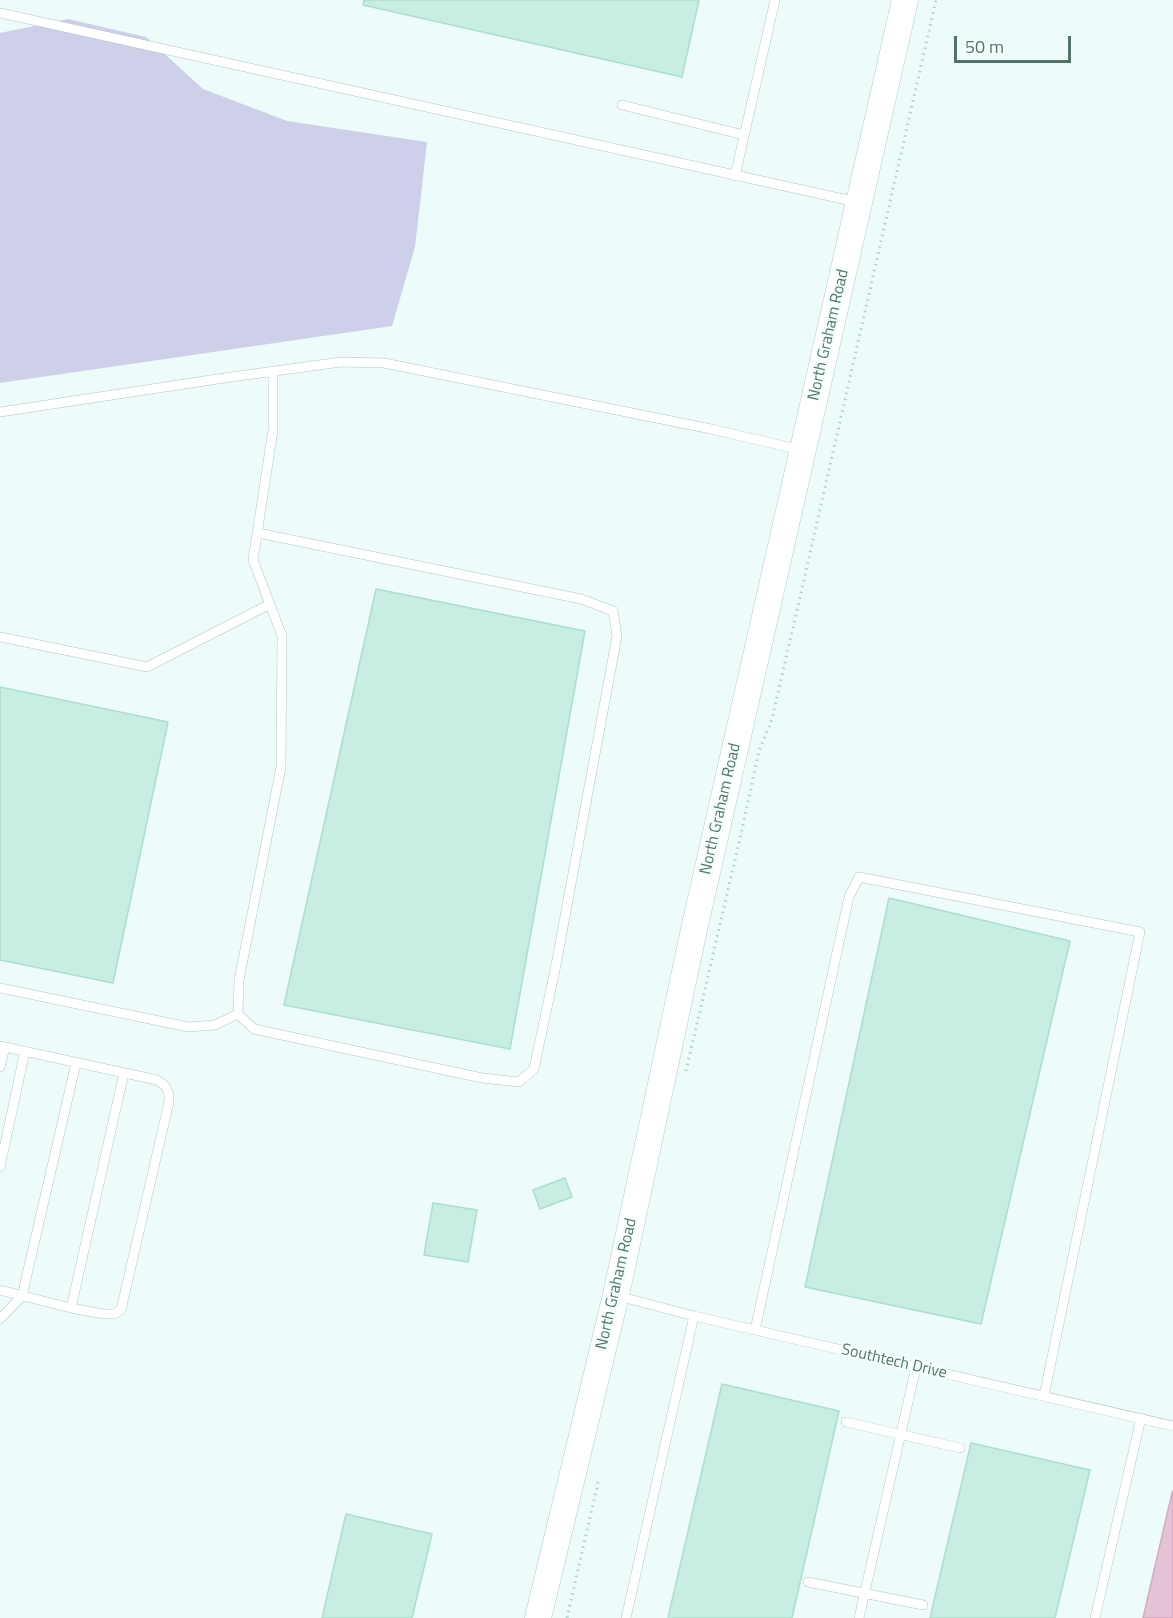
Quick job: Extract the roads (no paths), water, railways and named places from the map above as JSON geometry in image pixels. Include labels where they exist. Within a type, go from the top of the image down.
[{"type":"street","name":"North Graham Road","points":[[538,1618],[616,1295],[695,925],[905,0]]},
{"type":"lane","points":[[735,176],[775,0]]},
{"type":"lane","points":[[0,13],[859,203]]},
{"type":"lane","points":[[622,105],[744,135]]},
{"type":"lane","points":[[0,412],[341,362],[384,363],[711,429],[803,451]]},
{"type":"lane","points":[[238,1014],[239,980],[281,767],[282,636],[253,560],[273,430],[273,371]]},
{"type":"lane","points":[[238,1014],[255,1029],[482,1078],[519,1082],[534,1069],[556,966],[617,636],[613,611],[581,599],[258,533]]},
{"type":"lane","points":[[0,637],[147,667],[270,604]]},
{"type":"lane","points":[[755,1330],[849,897],[859,878],[1140,932],[1044,1396]]},
{"type":"lane","points":[[0,988],[188,1027],[215,1025],[238,1014]]},
{"type":"lane","points":[[0,1067],[3,1047],[157,1080],[165,1086],[169,1094],[121,1310],[114,1314],[71,1308],[0,1290]]},
{"type":"lane","points":[[0,1167],[25,1052]]},
{"type":"lane","points":[[0,1319],[22,1296],[76,1063]]},
{"type":"lane","points":[[71,1308],[124,1073]]},
{"type":"lane","name":"Southtech Drive","points":[[616,1295],[694,1316],[1173,1426]]},
{"type":"lane","points":[[626,1618],[694,1316]]},
{"type":"lane","points":[[859,1618],[916,1367]]},
{"type":"lane","points":[[1095,1618],[1141,1418]]},
{"type":"lane","points":[[846,1422],[960,1448]]},
{"type":"lane","points":[[808,1582],[923,1605]]}]
